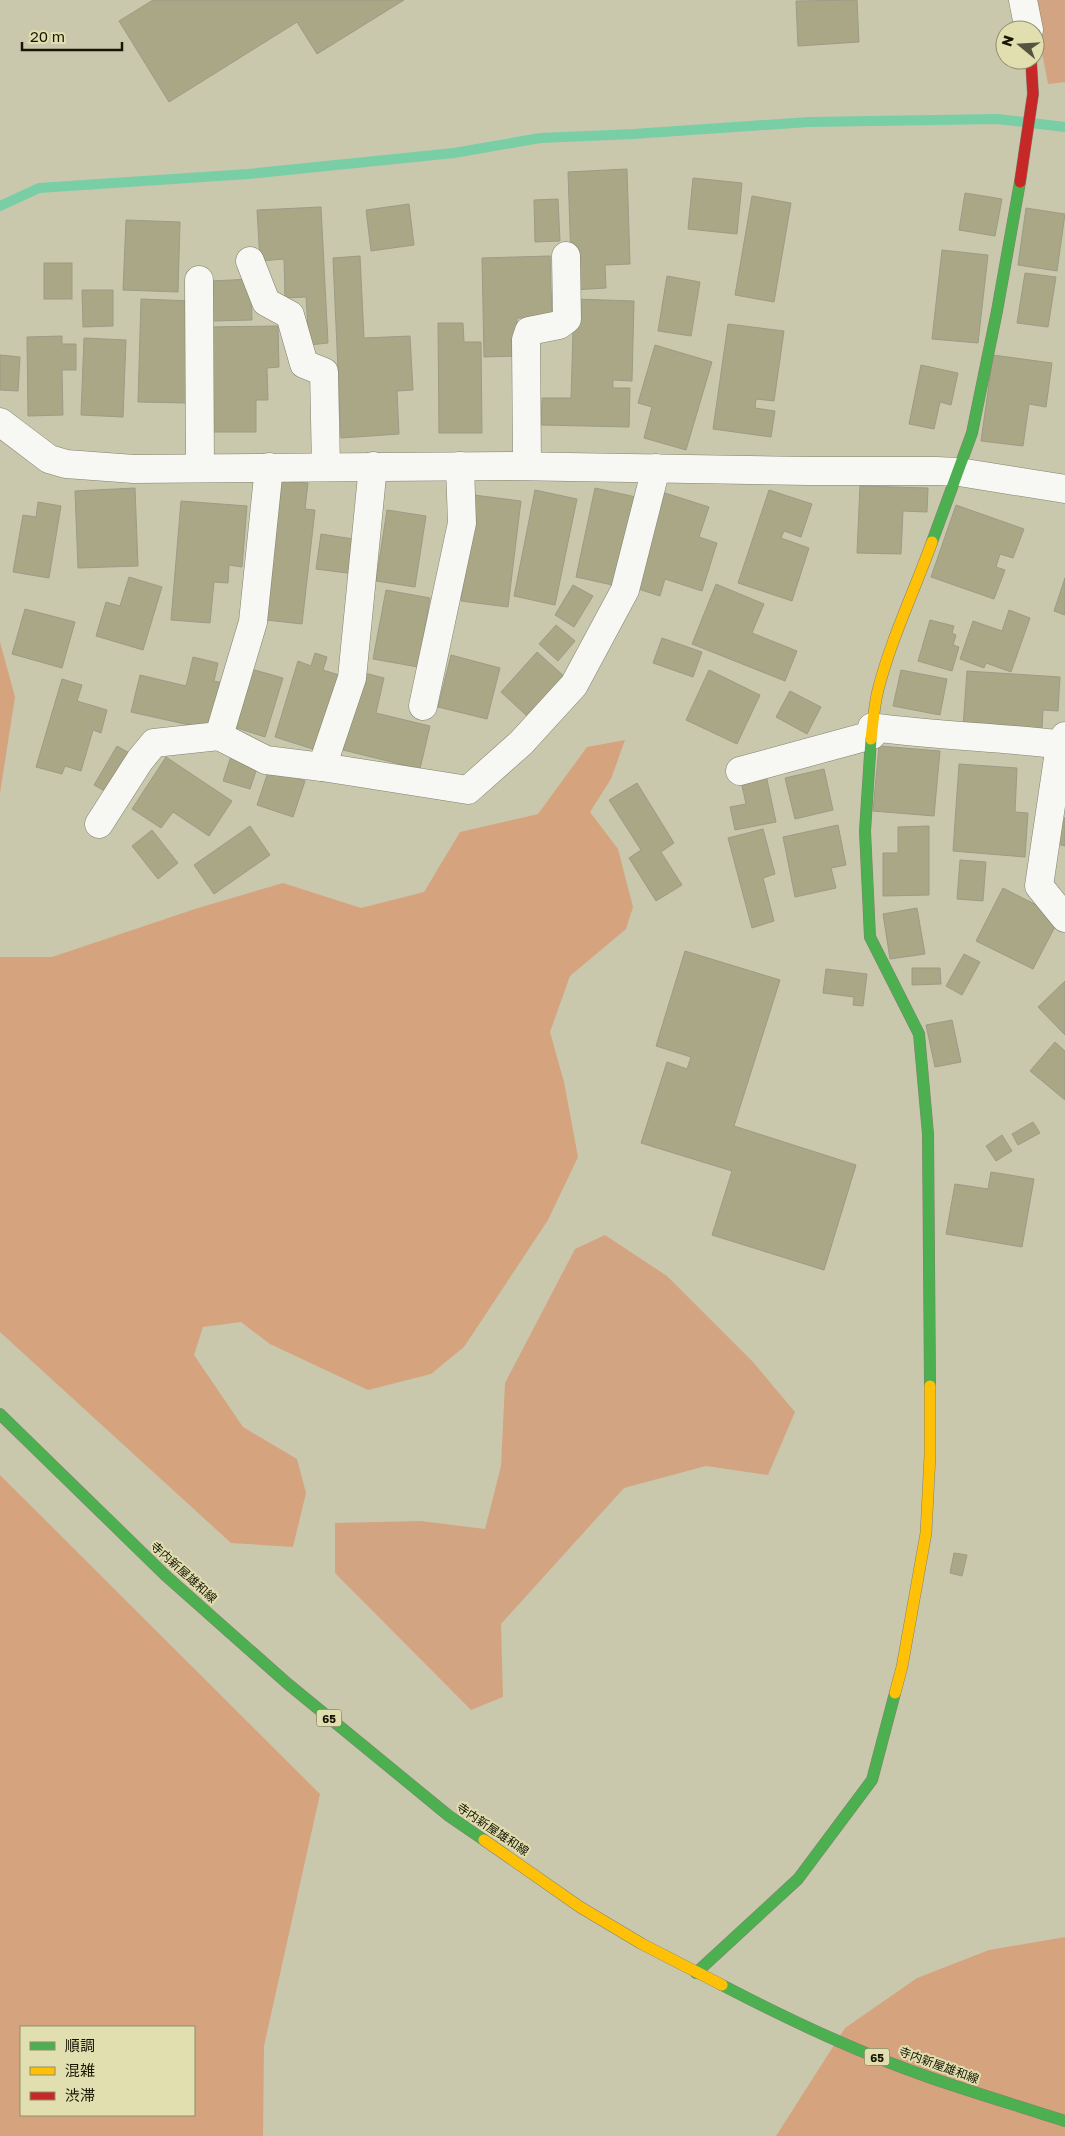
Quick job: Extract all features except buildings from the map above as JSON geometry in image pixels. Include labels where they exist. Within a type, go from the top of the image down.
[{"type":"street","points":[[1023,0],[1027,20]]},
{"type":"street","points":[[696,1973],[798,1878],[872,1780],[902,1667],[926,1533],[930,1455],[928,1134],[919,1034],[870,937],[865,831],[872,731],[877,692],[890,647],[916,587],[972,433],[997,311],[1026,145],[1032,100],[1031,70]]},
{"type":"street","points":[[527,466],[526,340],[529,332],[559,325],[566,319],[566,256]]},
{"type":"street","points":[[250,261],[266,302],[290,315],[304,364],[324,372],[326,466]]},
{"type":"street","points":[[199,280],[200,468]]},
{"type":"street","points":[[0,422],[48,459],[66,464],[134,469],[326,466],[527,466],[959,472],[1065,489]]},
{"type":"street","points":[[322,767],[352,678],[373,466]]},
{"type":"street","points":[[423,706],[462,523],[460,466]]},
{"type":"street","points":[[219,736],[253,622],[269,467]]},
{"type":"street","points":[[99,824],[140,760],[154,743],[219,736],[266,760],[468,790],[521,743],[574,686],[625,590],[656,468]]},
{"type":"street","points":[[740,771],[872,731],[1063,742],[1040,886],[1065,918]]},
{"type":"street","name":"寺内新屋雄和線","points":[[0,1414],[165,1575],[288,1684],[449,1816],[580,1907],[642,1944],[782,2016],[857,2049],[934,2079],[1013,2106],[1065,2121]]},
{"type":"shaded area","points":[[1032,0],[1065,0],[1065,82],[1048,84],[1045,68],[1045,20],[1036,20]]},
{"type":"shaded area","points":[[0,642],[15,697],[0,793]]},
{"type":"shaded area","points":[[625,740],[611,779],[590,812],[618,849],[633,907],[626,929],[570,976],[550,1032],[564,1082],[578,1157],[548,1220],[464,1347],[431,1374],[368,1390],[270,1344],[241,1322],[203,1327],[194,1355],[243,1427],[297,1459],[306,1493],[293,1547],[231,1543],[0,1332],[0,957],[52,957],[198,908],[283,883],[361,908],[424,892],[460,832],[538,814],[587,747]]},
{"type":"shaded area","points":[[605,1235],[667,1276],[753,1362],[795,1412],[768,1475],[706,1466],[624,1488],[501,1624],[503,1697],[471,1710],[335,1573],[335,1523],[421,1521],[485,1529],[501,1466],[505,1383],[575,1249]]},
{"type":"shaded area","points":[[0,1475],[320,1794],[264,2046],[263,2136],[0,2136]]},
{"type":"shaded area","points":[[1065,1937],[1065,2136],[776,2136],[845,2028],[917,1978],[989,1950]]},
{"type":"waterway","points":[[0,206],[39,188],[248,174],[454,153],[540,138],[633,134],[809,122],[998,119],[1065,127]]},
{"type":"traffic: fast","points":[[932,542],[972,433],[997,311],[1020,182]]},
{"type":"traffic: fast","points":[[871,739],[865,831],[870,937],[919,1034],[928,1134],[930,1386]]},
{"type":"traffic: fast","points":[[0,1414],[165,1575],[288,1684],[449,1816],[484,1840]]},
{"type":"traffic: fast","points":[[696,1973],[798,1879],[872,1780],[895,1693]]},
{"type":"traffic: fast","points":[[722,1985],[800,2024],[880,2059],[934,2079],[1065,2121]]},
{"type":"traffic: slow","points":[[871,739],[878,690],[883,671],[932,542]]},
{"type":"traffic: slow","points":[[895,1693],[902,1667],[926,1533],[930,1455],[930,1386]]},
{"type":"traffic: slow","points":[[484,1840],[580,1907],[642,1944],[722,1985]]},
{"type":"traffic: jam","points":[[1020,182],[1033,94],[1032,70]]}]
